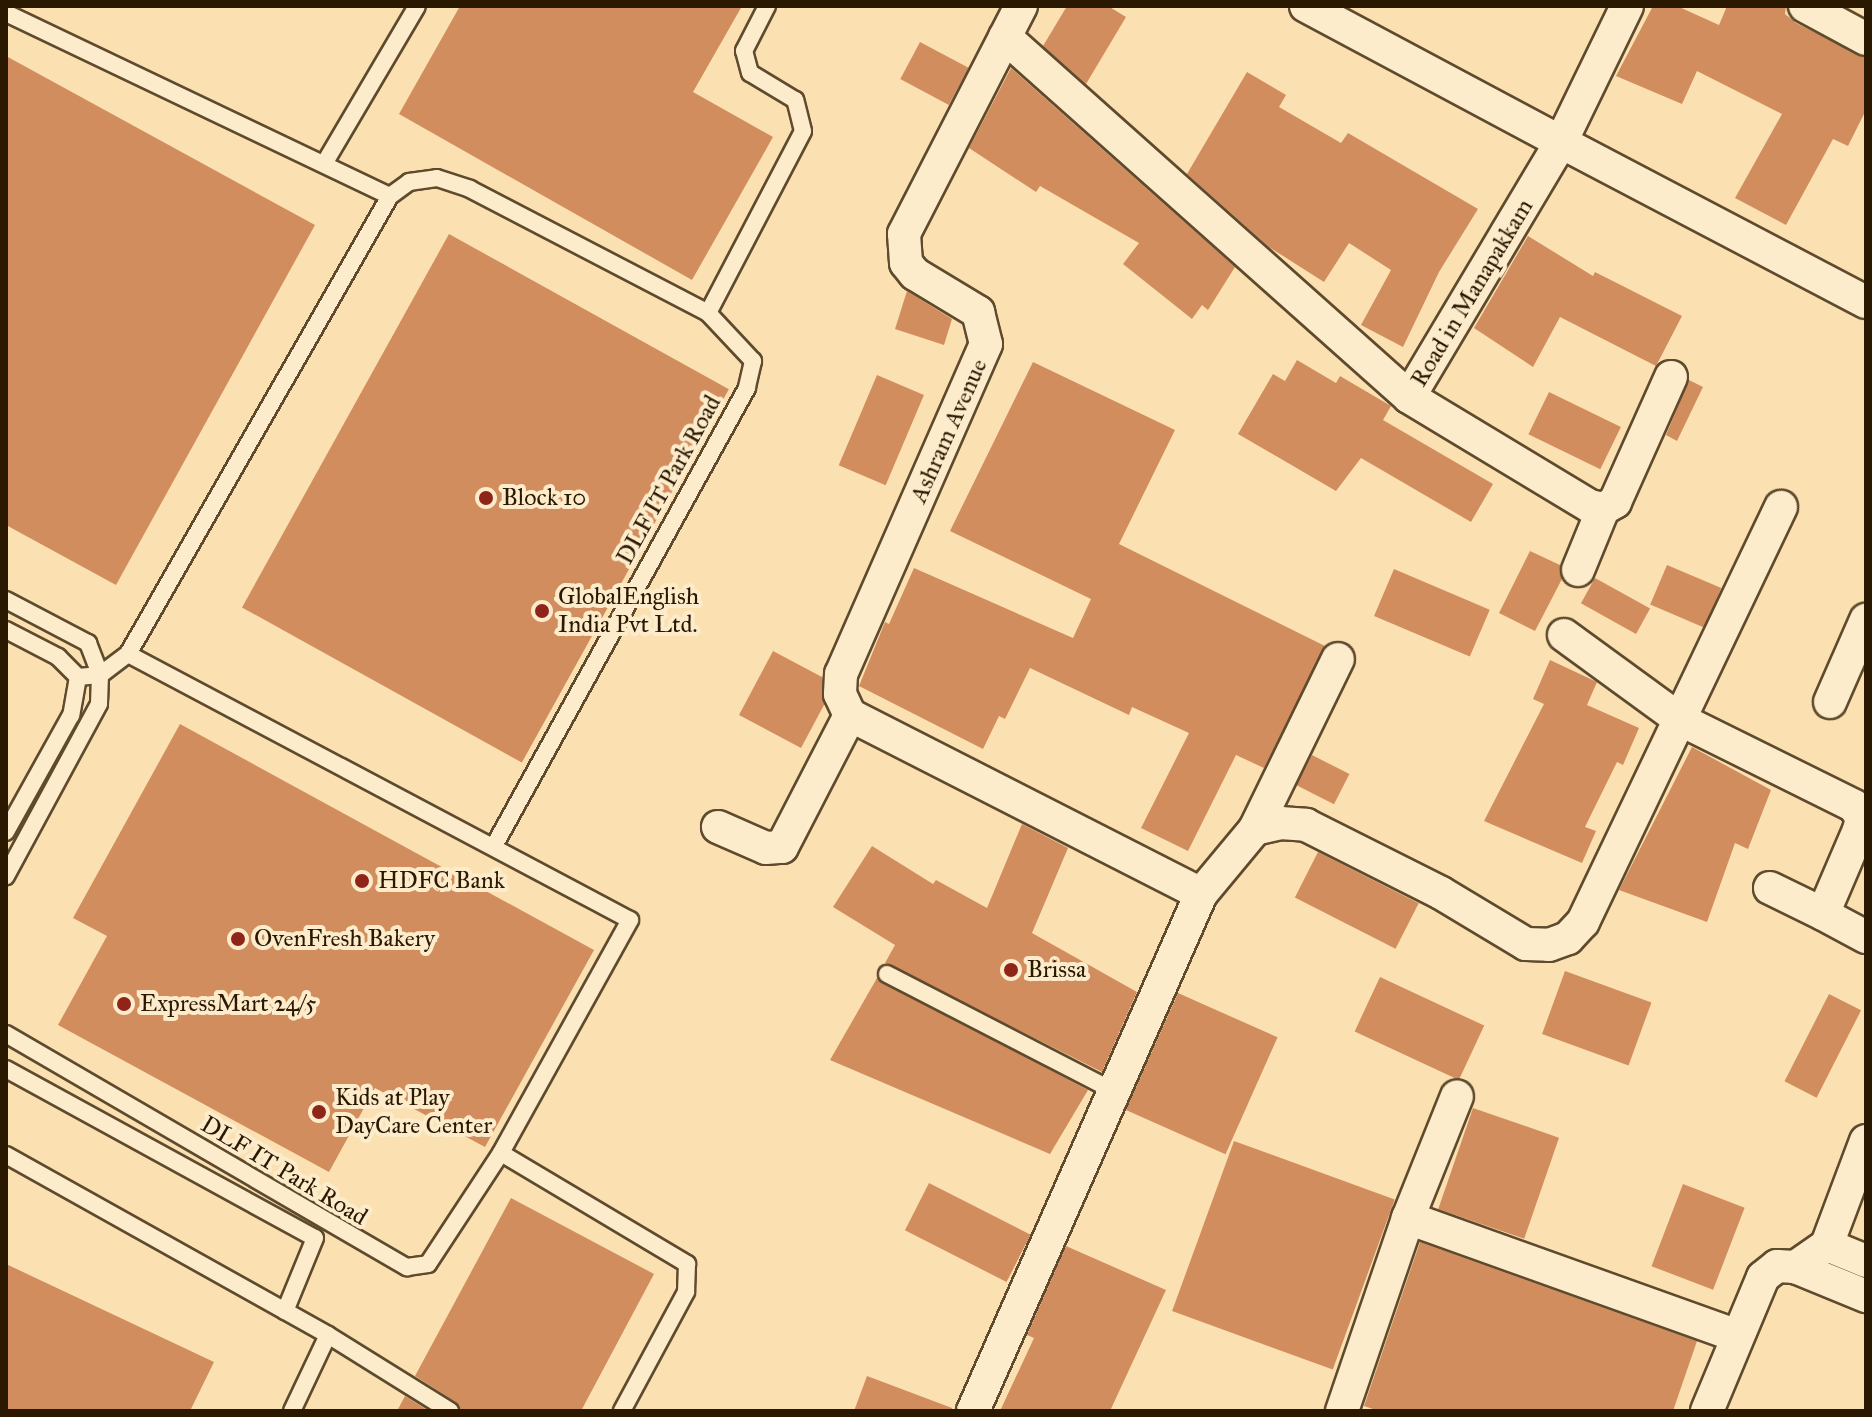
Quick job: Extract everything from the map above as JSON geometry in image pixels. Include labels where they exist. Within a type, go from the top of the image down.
[{"type":"street","name":"Ashram Avenue","points":[[850,715],[840,694],[841,674],[986,344],[978,312],[915,274],[906,263],[904,234],[1021,6]]},
{"type":"street","points":[[1306,6],[1866,302]]},
{"type":"street","name":"Road in Manapakkam","points":[[1005,37],[1409,397],[1561,142],[1627,6]]},
{"type":"street","points":[[1805,6],[1866,39]]},
{"type":"street","points":[[1578,570],[1603,509],[1615,502],[1671,377]]},
{"type":"street","points":[[1409,397],[1590,506],[1603,509]]},
{"type":"street","points":[[1255,829],[1280,823],[1306,825],[1441,893],[1526,944],[1549,945],[1568,938],[1583,922],[1781,507]]},
{"type":"street","points":[[1830,702],[1866,620]]},
{"type":"street","points":[[1564,635],[1679,719],[1854,806],[1862,818],[1859,830],[1823,914]]},
{"type":"street","points":[[973,1411],[1201,894],[1255,829],[1338,659]]},
{"type":"street","points":[[718,827],[766,848],[782,847],[850,715],[1201,894]]},
{"type":"street","points":[[1770,888],[1866,937]]},
{"type":"street","points":[[1342,1411],[1408,1218],[1457,1096]]},
{"type":"street","points":[[1795,1267],[1827,1245],[1866,1141]]},
{"type":"street","points":[[1408,1218],[1735,1335]]},
{"type":"street","points":[[1827,1245],[1866,1261]]},
{"type":"street","points":[[1707,1411],[1735,1335],[1763,1277],[1777,1266],[1795,1267],[1866,1296]]},
{"type":"lane","points":[[324,164],[417,6]]},
{"type":"lane","points":[[708,313],[803,131],[795,100],[750,73],[744,51],[767,6]]},
{"type":"lane","points":[[6,13],[390,196],[128,654],[100,675],[78,677]]},
{"type":"lane","name":"DLF IT Park Road","points":[[390,196],[409,182],[437,178],[470,189],[708,313],[753,361],[747,388],[494,846]]},
{"type":"lane","points":[[6,600],[88,643],[100,675],[99,704],[6,876]]},
{"type":"lane","points":[[6,630],[58,657],[78,677]]},
{"type":"lane","name":"DLF IT Park Road","points":[[6,1034],[407,1267],[428,1264],[501,1153],[630,920],[128,654]]},
{"type":"lane","points":[[6,832],[71,715],[78,677]]},
{"type":"lane","points":[[887,974],[1116,1092]]},
{"type":"lane","points":[[6,1069],[315,1238],[285,1311]]},
{"type":"lane","points":[[501,1153],[687,1264],[686,1292],[622,1411]]},
{"type":"lane","points":[[6,1155],[328,1335],[450,1411]]},
{"type":"lane","points":[[292,1411],[328,1335]]},
{"type":"building","points":[[460,6],[742,6],[693,92],[773,137],[692,280],[399,114]]},
{"type":"building","points":[[1067,6],[1108,6],[1126,17],[1086,84],[1043,46]]},
{"type":"building","points":[[1653,6],[1677,6],[1719,25],[1727,6],[1786,6],[1785,14],[1796,23],[1866,58],[1866,110],[1848,146],[1833,139],[1786,225],[1735,198],[1782,114],[1697,71],[1682,104],[1616,76]]},
{"type":"building","points":[[920,42],[969,68],[949,105],[900,79]]},
{"type":"building","points":[[6,56],[315,225],[116,585],[6,525]]},
{"type":"building","points":[[1011,68],[1235,267],[1208,310],[1202,305],[1192,319],[1123,264],[1139,243],[1040,186],[1036,192],[969,148]]},
{"type":"building","points":[[1247,72],[1286,95],[1279,107],[1341,143],[1348,133],[1478,209],[1439,272],[1403,347],[1361,325],[1391,270],[1349,243],[1324,282],[1269,247],[1187,174]]},
{"type":"building","name":"Block 10","points":[[449,234],[729,389],[522,763],[242,607]]},
{"type":"building","points":[[1528,236],[1593,276],[1595,272],[1682,316],[1656,366],[1560,317],[1533,367],[1474,328]]},
{"type":"building","points":[[907,291],[952,319],[944,345],[895,329]]},
{"type":"building","points":[[1297,360],[1336,383],[1340,376],[1391,406],[1383,420],[1493,484],[1471,522],[1361,458],[1336,491],[1238,434],[1273,374],[1285,381]]},
{"type":"building","points":[[1033,362],[1175,430],[1119,544],[1325,646],[1264,768],[1236,755],[1188,851],[1141,828],[1189,733],[1132,707],[1129,715],[1030,668],[1005,719],[999,716],[983,749],[859,686],[885,622],[889,624],[914,568],[1073,638],[1091,599],[950,531]]},
{"type":"building","points":[[877,375],[924,395],[886,485],[839,465]]},
{"type":"building","points":[[1689,380],[1703,387],[1677,441],[1666,435]]},
{"type":"building","points":[[1549,392],[1621,427],[1600,469],[1528,434]]},
{"type":"building","points":[[1530,551],[1560,565],[1562,579],[1535,631],[1499,613]]},
{"type":"building","points":[[1667,565],[1721,588],[1705,628],[1650,605]]},
{"type":"building","points":[[1394,569],[1490,610],[1470,657],[1374,616]]},
{"type":"building","points":[[1595,578],[1650,609],[1636,634],[1581,603]]},
{"type":"building","points":[[773,651],[822,677],[824,705],[801,748],[739,715]]},
{"type":"building","points":[[1550,660],[1597,682],[1587,705],[1639,728],[1623,765],[1617,762],[1585,827],[1596,831],[1582,863],[1484,821],[1544,704],[1533,699]]},
{"type":"building","points":[[180,724],[594,950],[485,1147],[375,1088],[329,1172],[58,1025],[107,936],[73,918]]},
{"type":"building","points":[[1692,747],[1771,790],[1748,849],[1735,843],[1707,922],[1619,890]]},
{"type":"building","points":[[1312,755],[1349,774],[1334,804],[1297,785]]},
{"type":"building","points":[[1022,824],[1068,848],[1032,933],[1137,992],[1102,1072],[885,963],[895,945],[833,907],[872,846],[933,884],[936,880],[987,908]]},
{"type":"building","points":[[1318,852],[1419,903],[1396,949],[1295,897]]},
{"type":"building","points":[[1565,971],[1651,1002],[1629,1065],[1542,1034]]},
{"type":"building","points":[[1380,977],[1484,1026],[1459,1080],[1355,1031]]},
{"type":"building","name":"Brissa","points":[[877,978],[1088,1090],[1050,1154],[830,1060]]},
{"type":"building","points":[[1178,993],[1278,1037],[1226,1154],[1126,1110]]},
{"type":"building","points":[[1829,994],[1861,1010],[1817,1098],[1785,1081]]},
{"type":"building","points":[[1473,1108],[1559,1138],[1524,1239],[1438,1209]]},
{"type":"building","points":[[1234,1141],[1395,1199],[1333,1370],[1172,1311]]},
{"type":"building","points":[[929,1183],[1031,1235],[1007,1282],[905,1230]]},
{"type":"building","points":[[1683,1184],[1745,1208],[1713,1290],[1651,1266]]},
{"type":"building","points":[[511,1198],[654,1274],[581,1411],[461,1411],[456,1402],[415,1376]]},
{"type":"building","points":[[1420,1242],[1697,1341],[1673,1411],[1379,1411],[1364,1406]]},
{"type":"building","points":[[1066,1246],[1166,1290],[1110,1411],[1000,1411],[1034,1338],[1027,1335]]},
{"type":"building","points":[[6,1264],[214,1362],[190,1411],[6,1411]]},
{"type":"building","points":[[867,1376],[952,1408],[952,1411],[854,1411]]},
{"type":"building","points":[[405,1396],[429,1411],[397,1411]]},
{"type":"place","name":"Block 10","points":[[486,498]]},
{"type":"place","name":"GlobalEnglish India Pvt Ltd.","points":[[542,611]]},
{"type":"place","name":"HDFC Bank","points":[[362,881]]},
{"type":"place","name":"OvenFresh Bakery","points":[[238,939]]},
{"type":"place","name":"Brissa","points":[[1011,970]]},
{"type":"place","name":"ExpressMart 24/5","points":[[124,1004]]},
{"type":"place","name":"Kids at Play DayCare Center","points":[[319,1112]]}]
